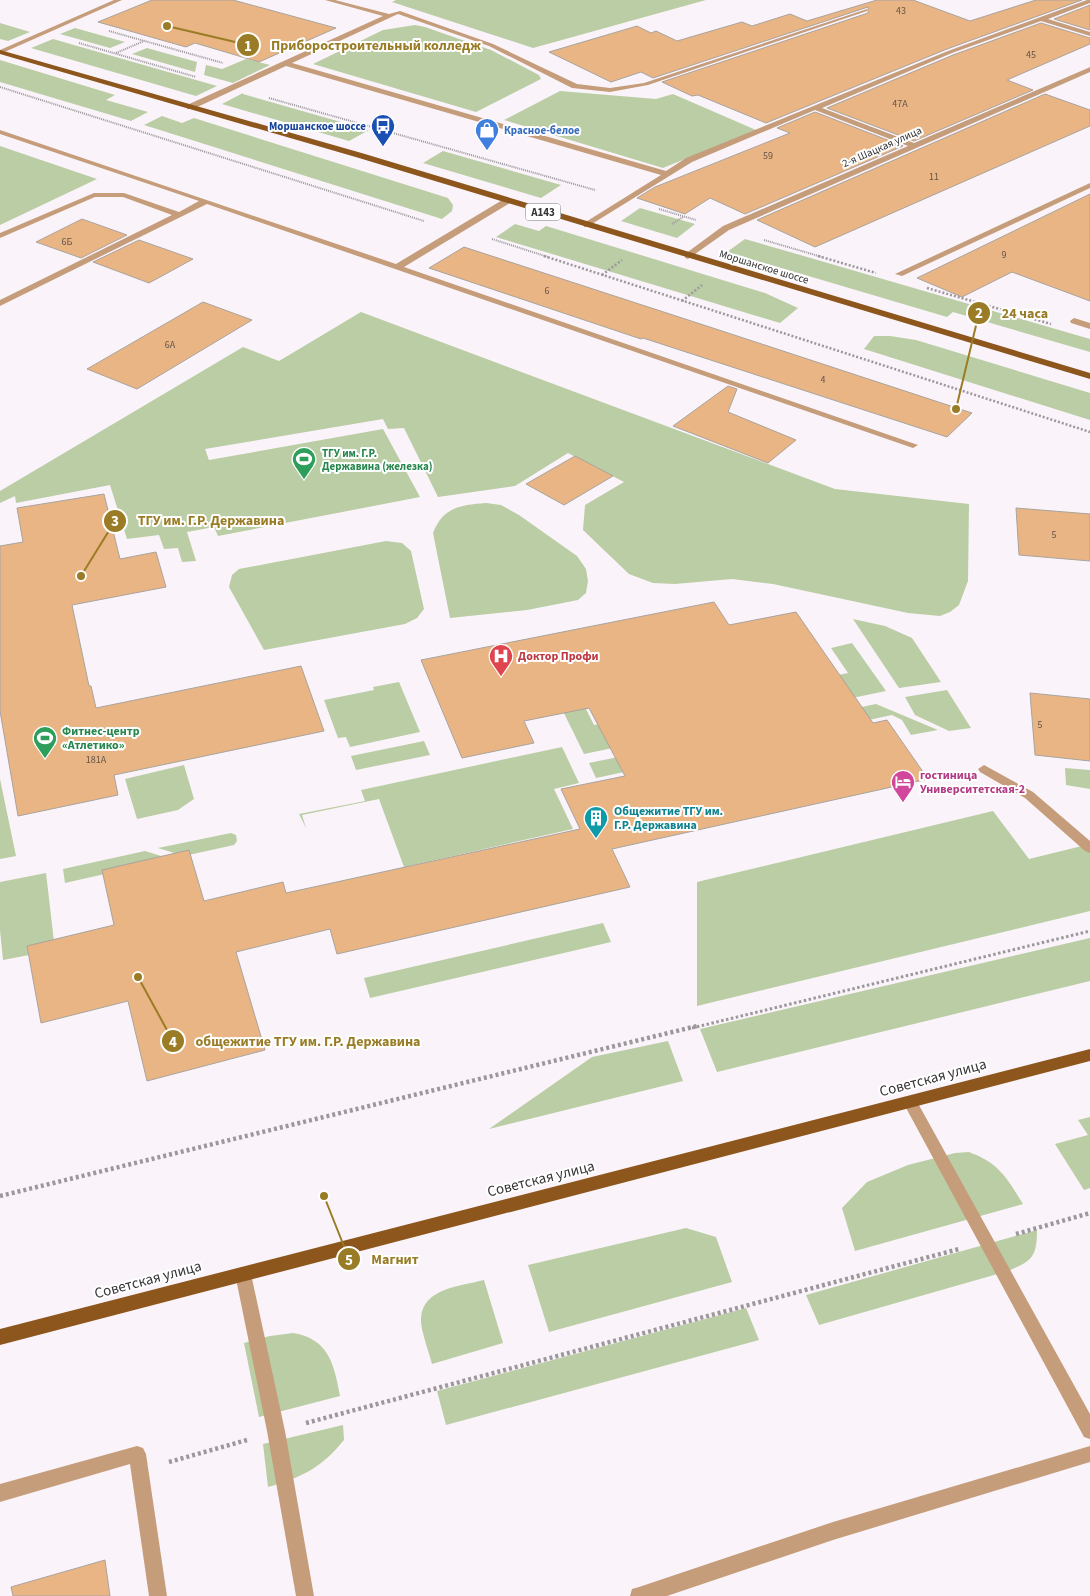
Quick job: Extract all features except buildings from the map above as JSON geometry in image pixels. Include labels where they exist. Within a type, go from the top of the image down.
[{"type":"main road","name":"Моршанское шоссе","points":[[0,52],[1088,373]]},
{"type":"main road","name":"Советская улица","points":[[0,1337],[1090,1055]]},
{"type":"street","points":[[0,52],[118,0]]},
{"type":"street","points":[[328,0],[389,16]]},
{"type":"street","points":[[346,5],[358,0]]},
{"type":"street","points":[[587,225],[689,160],[950,52],[1090,1]]},
{"type":"street","points":[[190,107],[398,12],[491,44],[575,86],[612,91],[646,84],[865,10]]},
{"type":"street","points":[[1042,19],[1090,34]]},
{"type":"street","points":[[285,63],[668,174]]},
{"type":"street","name":"2-я Шацкая улица","points":[[688,256],[726,228],[1090,69]]},
{"type":"street","points":[[816,108],[913,145]]},
{"type":"street","points":[[0,132],[913,444]]},
{"type":"street","points":[[899,274],[1090,185]]},
{"type":"street","points":[[0,236],[94,195],[124,195],[179,215]]},
{"type":"street","points":[[0,303],[206,201]]},
{"type":"street","points":[[397,267],[508,201]]},
{"type":"street","points":[[1074,321],[1090,326]]},
{"type":"street","points":[[984,769],[1029,795],[1090,848]]},
{"type":"street","points":[[910,1102],[1090,1431]]},
{"type":"street","points":[[243,1274],[276,1431],[305,1596]]},
{"type":"street","points":[[0,1493],[137,1454],[158,1596]]},
{"type":"street","points":[[639,1596],[833,1530],[1090,1454]]},
{"type":"path","points":[[103,30],[225,64]]},
{"type":"path","points":[[43,33],[628,199],[879,274]]},
{"type":"path","points":[[115,54],[144,41]]},
{"type":"path","points":[[0,87],[458,232],[486,237],[1090,432]]},
{"type":"path","points":[[925,288],[1053,325]]},
{"type":"path","points":[[0,1196],[1090,931]]},
{"type":"path","points":[[140,1471],[276,1431],[1090,1213]]},
{"type":"green space","points":[[396,0],[706,0],[533,48],[392,2]]},
{"type":"green space","points":[[0,23],[30,32],[8,41],[0,39]]},
{"type":"green space","points":[[415,25],[491,50],[539,75],[541,79],[476,112],[313,64],[383,30]]},
{"type":"green space","points":[[75,28],[125,42],[110,48],[60,34]]},
{"type":"green space","points":[[53,39],[217,86],[196,96],[31,48]]},
{"type":"green space","points":[[147,48],[197,62],[195,72],[132,54]]},
{"type":"green space","points":[[246,59],[270,65],[233,83],[204,75],[206,65],[222,69]]},
{"type":"green space","points":[[0,60],[115,95],[106,100],[148,112],[131,121],[0,82]]},
{"type":"green space","points":[[560,91],[656,99],[673,94],[756,130],[663,168],[504,120]]},
{"type":"green space","points":[[243,93],[369,130],[349,141],[222,104]]},
{"type":"green space","points":[[162,116],[182,123],[194,118],[448,198],[453,205],[452,211],[442,219],[144,125]]},
{"type":"green space","points":[[0,146],[97,179],[0,225]]},
{"type":"green space","points":[[443,151],[561,185],[541,198],[423,163]]},
{"type":"green space","points":[[640,208],[695,224],[677,238],[621,221]]},
{"type":"green space","points":[[515,224],[539,231],[546,226],[765,293],[798,308],[780,323],[496,237]]},
{"type":"green space","points":[[745,239],[1090,339],[1090,352],[953,312],[947,317],[727,252]]},
{"type":"green space","points":[[361,312],[835,489],[969,504],[968,581],[959,605],[950,612],[940,616],[908,613],[773,584],[732,579],[675,584],[653,583],[629,574],[583,530],[585,505],[624,482],[568,453],[515,486],[438,497],[404,428],[388,429],[383,419],[205,449],[209,460],[383,429],[420,497],[218,536],[214,527],[187,532],[196,561],[182,562],[178,548],[164,549],[159,535],[127,539],[110,485],[16,503],[15,496],[0,503],[0,491],[243,347],[279,361]]},
{"type":"green space","points":[[874,336],[890,336],[916,340],[1090,393],[1090,420],[864,349]]},
{"type":"green space","points":[[486,503],[501,505],[519,515],[577,556],[586,569],[588,581],[586,593],[578,600],[527,610],[450,618],[433,533],[442,518],[454,509]]},
{"type":"green space","points":[[386,541],[402,543],[411,551],[424,609],[417,618],[405,624],[264,650],[229,587],[232,575],[239,569]]},
{"type":"green space","points":[[853,619],[885,626],[912,638],[941,682],[899,688]]},
{"type":"green space","points":[[852,643],[886,691],[584,754],[559,703],[581,699],[594,725],[848,673],[831,648]]},
{"type":"green space","points":[[399,682],[420,732],[350,747],[346,737],[338,738],[324,700],[374,690],[373,687]]},
{"type":"green space","points":[[947,690],[971,728],[949,731],[915,715],[905,697]]},
{"type":"green space","points":[[876,704],[938,730],[911,735],[902,720],[892,715],[596,778],[589,763]]},
{"type":"green space","points":[[424,741],[430,755],[356,770],[351,756]]},
{"type":"green space","points":[[562,747],[579,783],[554,789],[573,829],[404,867],[379,799],[302,815],[306,828],[299,814],[365,801],[361,790]]},
{"type":"green space","points":[[184,765],[194,799],[178,810],[137,819],[125,779]]},
{"type":"green space","points":[[1065,768],[1090,770],[1090,789],[1066,785]]},
{"type":"green space","points":[[0,779],[16,856],[0,859]]},
{"type":"green space","points":[[993,811],[1029,859],[1090,844],[1090,911],[697,1006],[697,882]]},
{"type":"green space","points":[[231,833],[236,835],[237,841],[234,845],[184,856],[158,848]]},
{"type":"green space","points":[[145,851],[171,859],[65,883],[63,869]]},
{"type":"green space","points":[[46,873],[55,950],[3,960],[0,930],[0,882]]},
{"type":"green space","points":[[603,923],[611,942],[370,998],[364,978]]},
{"type":"green space","points":[[1090,938],[1090,981],[717,1072],[700,1029]]},
{"type":"green space","points":[[668,1041],[683,1081],[489,1129],[592,1057]]},
{"type":"green space","points":[[1090,1117],[1090,1188],[1084,1190],[1055,1144],[1088,1135],[1078,1120]]},
{"type":"green space","points":[[969,1152],[995,1166],[1012,1186],[1023,1204],[855,1251],[842,1208],[867,1182],[908,1165],[955,1153]]},
{"type":"green space","points":[[686,1228],[716,1237],[732,1282],[549,1332],[528,1265]]},
{"type":"green space","points":[[1037,1230],[1036,1246],[1032,1257],[1023,1264],[1008,1271],[819,1325],[806,1295]]},
{"type":"green space","points":[[484,1280],[503,1343],[432,1364],[422,1328],[423,1308],[428,1300],[436,1294],[454,1287]]},
{"type":"green space","points":[[746,1308],[759,1340],[446,1425],[437,1391]]},
{"type":"green space","points":[[293,1333],[315,1341],[328,1355],[340,1396],[259,1417],[244,1343],[270,1336]]},
{"type":"green space","points":[[343,1425],[344,1440],[319,1465],[301,1475],[268,1487],[263,1444]]},
{"type":"place","name":"Приборостроительный колледж","points":[[167,26]]},
{"type":"place","name":"Моршанское шоссе","points":[[383,147]]},
{"type":"place","name":"Красное-белое","points":[[487,151]]},
{"type":"place","name":"24 часа","points":[[956,409]]},
{"type":"place","name":"ТГУ им. Г.Р. Державина (железка)","points":[[304,480]]},
{"type":"place","name":"ТГУ им. Г.Р. Державина","points":[[81,576]]},
{"type":"place","name":"Доктор Профи","points":[[501,677]]},
{"type":"place","name":"Фитнес-центр «Атлетико»","points":[[45,759]]},
{"type":"place","name":"гостиница Университетская-2","points":[[903,803]]},
{"type":"place","name":"Общежитие ТГУ им. Г.Р. Державина","points":[[596,839]]},
{"type":"place","name":"общежитие ТГУ им. Г.Р. Державина","points":[[138,977]]},
{"type":"place","name":"Магнит","points":[[324,1196]]}]
